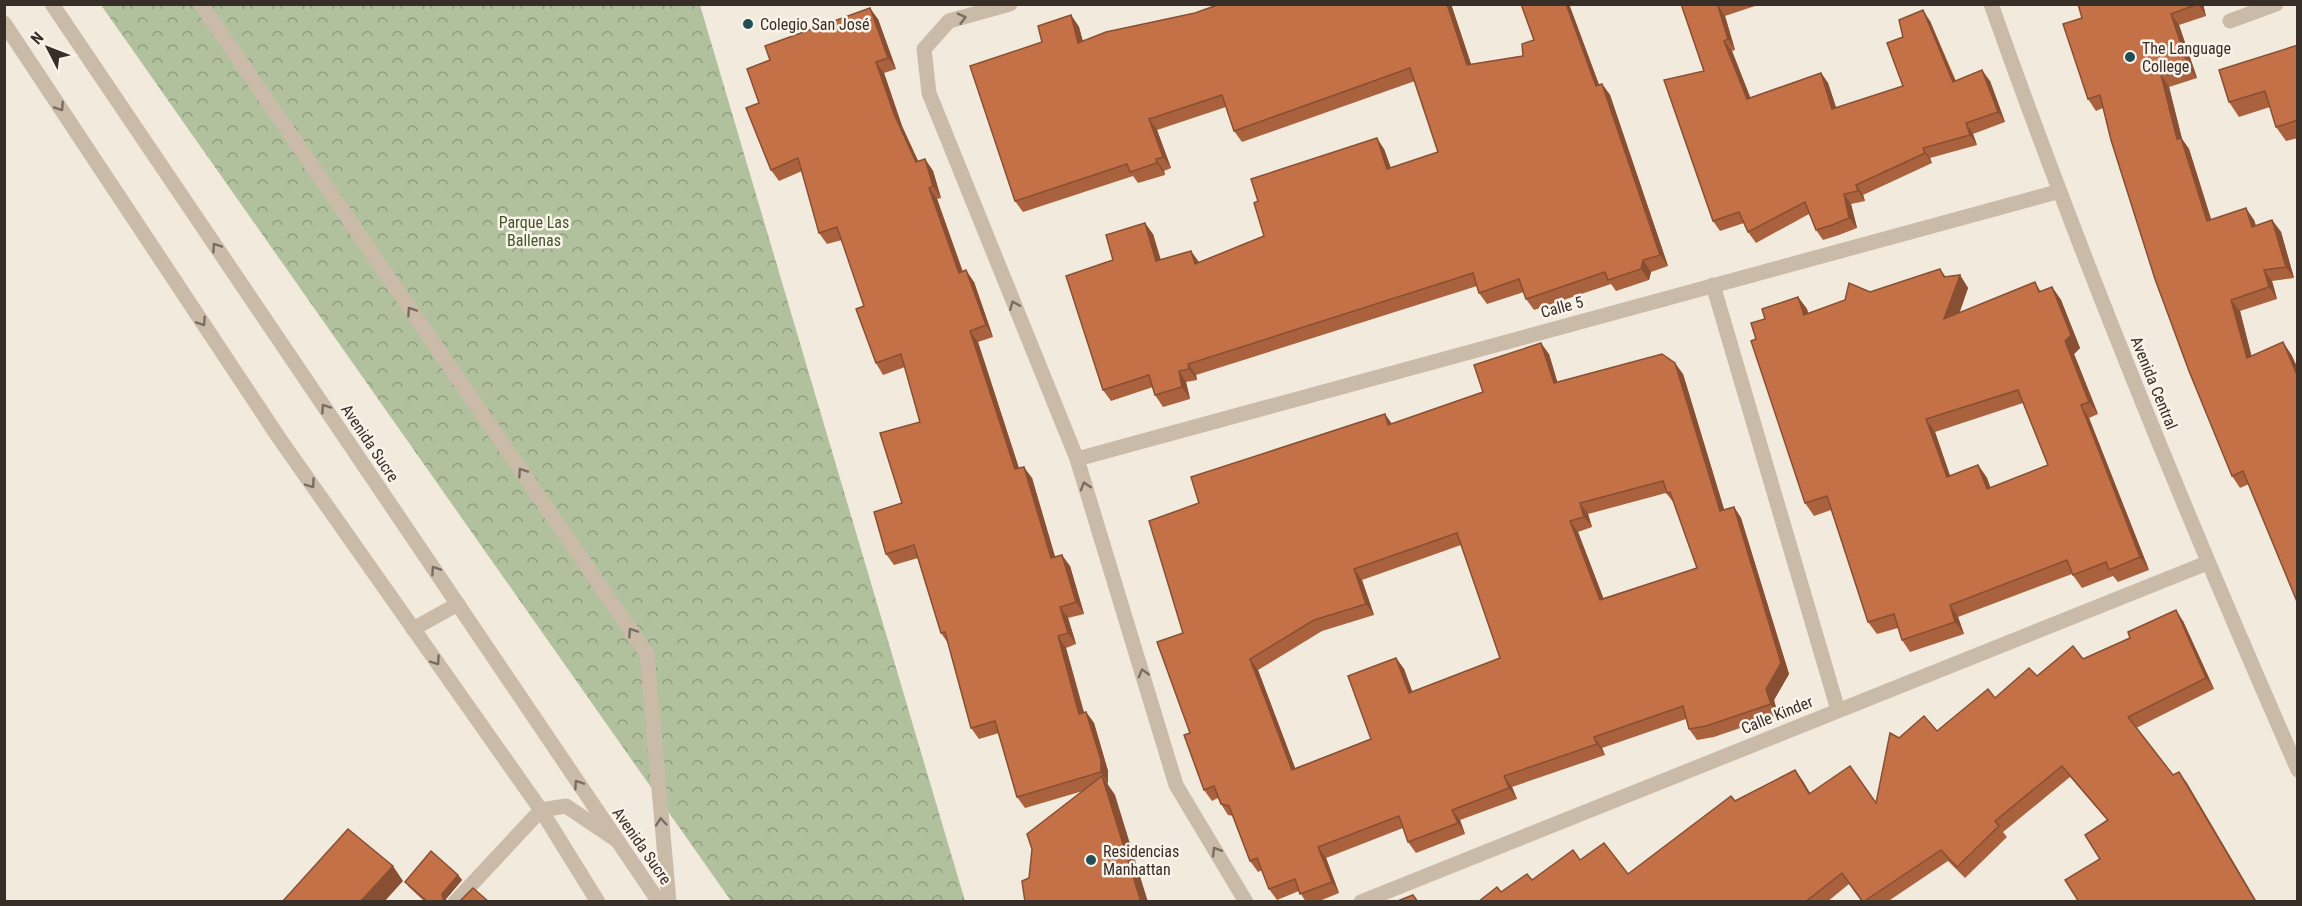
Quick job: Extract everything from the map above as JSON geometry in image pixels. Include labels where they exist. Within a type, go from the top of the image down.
[{"type":"street","name":"Avenida Sucre","points":[[52,4],[659,902]]},
{"type":"street","name":"Avenida Sucre","points":[[201,4],[647,654],[669,902]]},
{"type":"street","points":[[1011,4],[949,21],[924,49],[929,93],[1077,459],[1176,785],[1246,902]]},
{"type":"street","name":"Avenida Central","points":[[1991,4],[2057,192],[2207,564],[2298,770]]},
{"type":"street","points":[[2230,21],[2276,4]]},
{"type":"street","points":[[4,23],[279,438],[541,810],[598,902]]},
{"type":"street","name":"Calle 5","points":[[1077,459],[2057,192]]},
{"type":"street","points":[[1713,285],[1838,710]]},
{"type":"street","name":"Calle Kinder","points":[[1361,902],[2207,564]]},
{"type":"street","points":[[413,629],[458,604]]},
{"type":"street","points":[[455,902],[541,810],[566,806],[615,839]]},
{"type":"green space","name":"Parque Las Ballenas","points":[[101,5],[700,5],[965,901],[731,901]]},
{"type":"building","points":[[1220,4],[1447,4],[1467,65],[1523,56],[1522,44],[1534,40],[1521,4],[1566,4],[1596,86],[1602,84],[1660,255],[1643,260],[1641,269],[1608,280],[1605,272],[1526,299],[1519,279],[1479,293],[1473,273],[1188,364],[1189,369],[1179,371],[1182,387],[1155,395],[1149,375],[1103,390],[1066,276],[1113,260],[1106,235],[1145,223],[1156,261],[1191,251],[1195,264],[1264,236],[1254,203],[1258,201],[1251,179],[1377,138],[1387,169],[1438,152],[1410,68],[1234,131],[1222,95],[1149,119],[1163,157],[1156,159],[1157,163],[1130,172],[1127,164],[1015,201],[970,66],[1042,42],[1038,26],[1071,15],[1078,43],[1106,32],[1195,13]]},
{"type":"building","points":[[1681,4],[1721,4],[1718,6],[1728,39],[1724,41],[1747,99],[1821,73],[1832,109],[1903,86],[1887,43],[1903,37],[1899,20],[1923,10],[1953,82],[1982,70],[1998,112],[1966,123],[1970,135],[1923,148],[1925,153],[1856,185],[1858,191],[1844,194],[1849,218],[1832,225],[1816,230],[1805,202],[1748,232],[1739,212],[1713,221],[1664,80],[1704,71]]},
{"type":"building","points":[[2078,4],[2198,4],[2171,14],[2188,66],[2161,75],[2177,139],[2181,138],[2207,221],[2246,208],[2252,227],[2272,220],[2286,267],[2264,270],[2269,287],[2231,300],[2247,358],[2283,342],[2298,377],[2298,604],[2243,471],[2232,476],[2189,371],[2155,279],[2111,140],[2100,95],[2088,99],[2063,24],[2082,18]]},
{"type":"building","points":[[870,8],[888,58],[876,62],[894,114],[916,162],[925,159],[933,186],[929,188],[959,273],[966,270],[986,325],[970,331],[1015,469],[1024,467],[1051,558],[1062,555],[1076,602],[1060,607],[1068,633],[1058,636],[1079,714],[1086,712],[1101,760],[1101,772],[1017,797],[995,721],[971,728],[945,632],[941,633],[914,545],[886,554],[874,512],[902,503],[880,433],[920,422],[901,354],[876,363],[856,309],[864,306],[837,227],[819,233],[798,158],[771,170],[746,108],[759,103],[747,69],[770,60],[765,46]]},
{"type":"building","points":[[2298,45],[2298,120],[2276,127],[2265,91],[2229,102],[2219,70]]},
{"type":"building","points":[[1940,269],[1944,277],[1960,275],[1944,319],[2035,282],[2039,292],[2052,287],[2071,335],[2065,341],[2089,402],[2081,405],[2140,557],[2109,570],[2106,562],[2073,575],[2067,560],[1950,605],[1955,622],[1902,640],[1894,614],[1868,622],[1827,496],[1805,503],[1751,341],[1756,339],[1751,323],[1765,319],[1762,309],[1798,297],[1804,315],[1845,300],[1849,283],[1870,292]],"holes":[[[2018,390],[2048,465],[1987,489],[1978,465],[1947,477],[1926,419]]]},
{"type":"building","points":[[1541,343],[1554,383],[1662,354],[1675,363],[1720,511],[1734,507],[1781,663],[1766,689],[1771,704],[1706,726],[1689,729],[1683,706],[1594,737],[1597,744],[1504,776],[1509,788],[1452,810],[1458,823],[1408,842],[1399,816],[1318,847],[1332,882],[1300,894],[1295,879],[1269,889],[1257,858],[1250,861],[1229,806],[1221,804],[1214,786],[1204,790],[1184,735],[1190,733],[1157,642],[1183,633],[1149,521],[1199,503],[1191,477],[1385,414],[1388,425],[1483,392],[1474,365]],"holes":[[[1663,481],[1667,493],[1670,492],[1697,568],[1600,600],[1570,521],[1584,517],[1580,503]],[[1457,533],[1500,658],[1409,693],[1396,658],[1348,676],[1371,739],[1292,770],[1250,659],[1314,620],[1366,604],[1354,569]]]},
{"type":"building","points":[[2176,610],[2206,678],[2128,717],[2173,775],[2179,772],[2256,902],[2079,902],[2065,880],[2100,859],[2085,835],[2108,820],[2062,766],[1995,821],[1999,826],[1957,867],[1941,850],[1863,902],[1842,873],[1805,902],[1478,902],[1497,887],[1501,892],[1527,874],[1532,880],[1573,850],[1580,860],[1604,843],[1628,874],[1731,796],[1735,801],[1795,770],[1809,794],[1850,766],[1876,803],[1890,733],[1899,738],[1924,716],[1937,731],[1988,689],[1995,698],[2029,668],[2037,676],[2073,646],[2083,659],[2130,638],[2128,632]]},
{"type":"building","name":"Residencias Manhattan","points":[[1102,776],[1141,902],[1025,902],[1022,881],[1029,878],[1032,849],[1027,834]]},
{"type":"building","points":[[348,829],[393,866],[360,902],[282,902]]},
{"type":"building","points":[[431,851],[458,875],[442,894],[444,902],[428,902],[405,882]]},
{"type":"building","points":[[473,888],[489,902],[459,902]]},
{"type":"building","points":[[1413,895],[1418,902],[1395,902]]},
{"type":"place","name":"Colegio San José","points":[[748,24]]},
{"type":"place","name":"The Language College","points":[[2130,57]]},
{"type":"place","name":"Residencias Manhattan","points":[[1091,860]]}]
